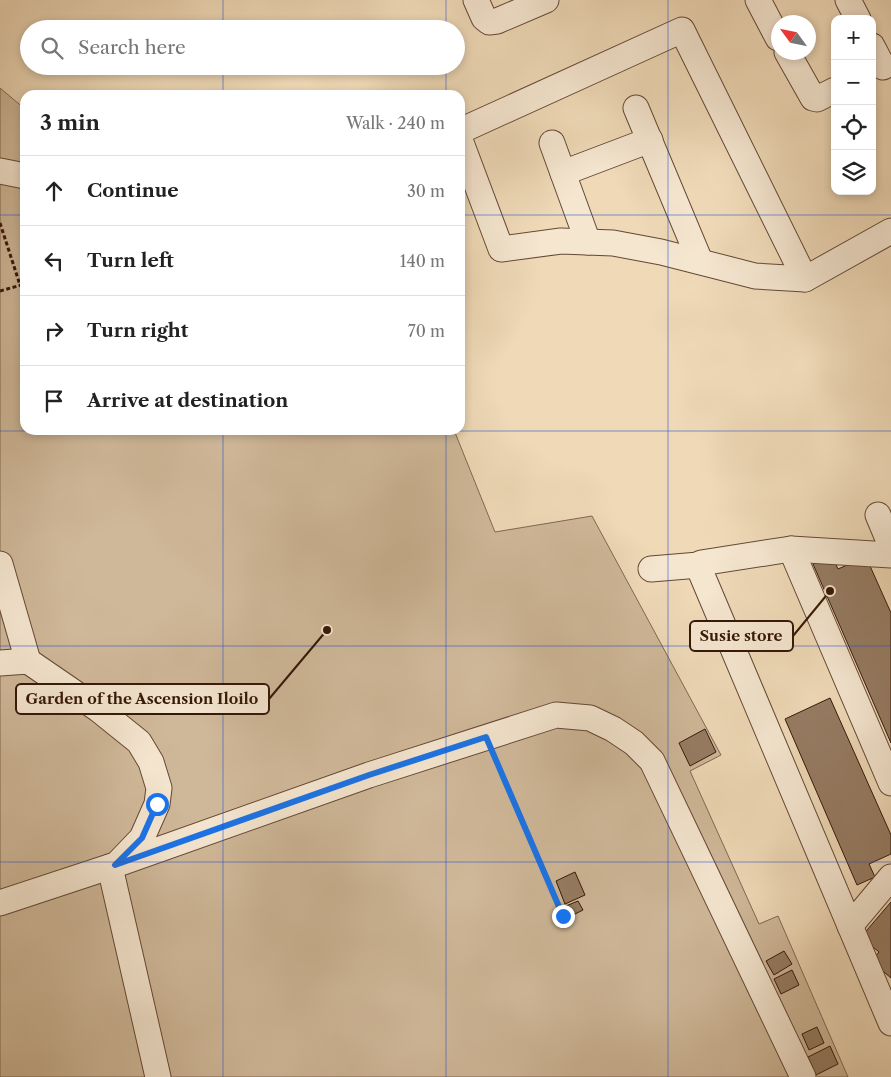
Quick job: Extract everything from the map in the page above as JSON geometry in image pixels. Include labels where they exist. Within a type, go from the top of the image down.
[{"type":"street","points":[[476,0],[484,18],[489,22],[546,0]]},
{"type":"street","points":[[758,0],[771,25]]},
{"type":"street","points":[[848,0],[856,15]]},
{"type":"street","points":[[465,129],[682,30],[805,278]]},
{"type":"street","points":[[792,60],[813,98],[817,99],[831,92]]},
{"type":"street","points":[[636,108],[700,261]]},
{"type":"street","points":[[563,173],[650,140]]},
{"type":"street","points":[[552,143],[588,242]]},
{"type":"street","points":[[465,153],[501,248],[561,241],[639,247],[755,276],[805,278],[891,231]]},
{"type":"street","points":[[0,171],[20,175]]},
{"type":"street","points":[[878,515],[891,546]]},
{"type":"street","points":[[791,549],[891,783]]},
{"type":"street","points":[[651,568],[699,565],[701,563],[791,549],[891,555]]},
{"type":"street","points":[[0,564],[28,661]]},
{"type":"street","points":[[699,565],[891,1021]]},
{"type":"street","points":[[0,663],[28,661],[98,709],[139,742],[151,762],[159,788],[157,804],[142,838],[112,866]]},
{"type":"street","points":[[0,903],[112,866],[369,775],[556,714],[590,718],[613,729],[634,743],[652,762],[803,1077]]},
{"type":"street","points":[[112,866],[158,1077]]},
{"type":"street","points":[[850,926],[891,877]]},
{"type":"path","points":[[0,223],[20,285],[0,292]]},
{"type":"path","points":[[486,737],[563,916]]},
{"type":"shaded area","points":[[0,88],[20,105],[20,435],[456,435],[495,532],[592,516],[721,755],[690,771],[759,924],[778,916],[848,1077],[0,1077]]},
{"type":"building","points":[[832,556],[838,569],[866,557],[891,613],[891,743],[813,564]]},
{"type":"building","points":[[830,698],[891,835],[891,854],[869,864],[875,877],[857,885],[785,719]]},
{"type":"building","points":[[705,729],[716,752],[690,766],[679,743]]},
{"type":"building","points":[[575,872],[585,895],[565,904],[556,881]]},
{"type":"building","points":[[578,901],[583,910],[571,916],[566,906]]},
{"type":"building","points":[[891,902],[891,978],[871,961],[879,952],[861,937]]},
{"type":"building","points":[[784,951],[792,964],[774,975],[766,961]]},
{"type":"building","points":[[792,970],[799,985],[781,994],[774,979]]},
{"type":"building","points":[[817,1027],[824,1043],[809,1050],[802,1034]]},
{"type":"building","points":[[830,1046],[838,1064],[816,1075],[808,1057]]},
{"type":"place","name":"Susie store","points":[[830,591]]},
{"type":"place","name":"Garden of the Ascension Iloilo","points":[[327,630]]},
{"type":"route","points":[[157,804],[142,838],[115,865],[369,775],[486,737],[563,916]]}]
